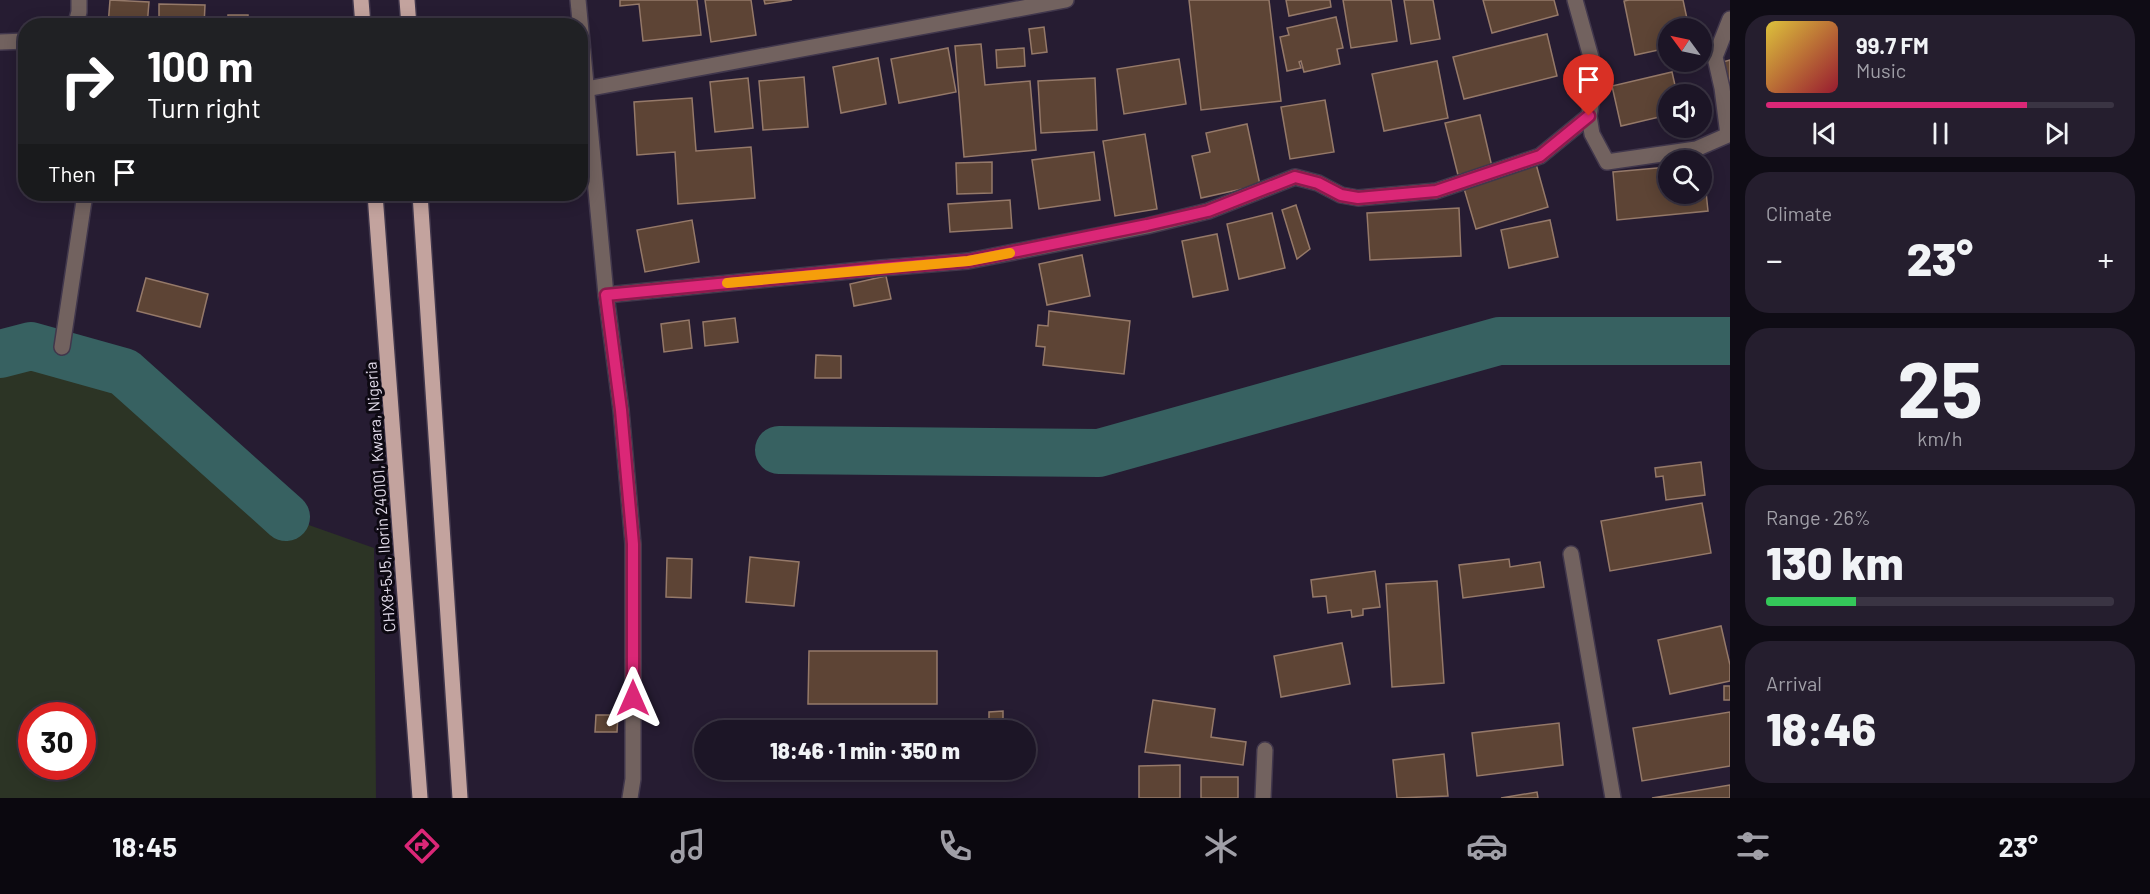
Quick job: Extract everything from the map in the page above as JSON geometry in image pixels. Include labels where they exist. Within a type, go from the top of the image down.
[{"type":"main road","points":[[361,0],[362,18]]},
{"type":"main road","points":[[407,0],[408,18]]},
{"type":"main road","name":"CHX8+5J5, Ilorin 240101, Kwara, Nigeria","points":[[376,201],[420,798]]},
{"type":"main road","points":[[420,201],[460,798]]},
{"type":"street","points":[[77,18],[79,0]]},
{"type":"street","points":[[578,0],[580,18]]},
{"type":"street","points":[[588,89],[1066,0]]},
{"type":"street","points":[[1575,0],[1596,75],[1589,116],[1592,134],[1607,162],[1652,154],[1696,150],[1728,135],[1722,88],[1714,57],[1730,19]]},
{"type":"street","points":[[0,42],[18,41]]},
{"type":"street","points":[[588,110],[606,295],[621,410],[633,544],[633,779],[630,798]]},
{"type":"street","points":[[606,295],[968,261],[1208,211],[1295,177],[1318,183],[1341,195],[1358,198],[1436,191],[1540,156],[1589,116]]},
{"type":"street","points":[[62,346],[84,201]]},
{"type":"street","points":[[1571,554],[1613,798]]},
{"type":"street","points":[[1263,798],[1265,750]]},
{"type":"green space","points":[[62,347],[286,517],[374,548],[376,798],[0,798],[0,374]]},
{"type":"building","points":[[110,0],[149,2],[148,18],[109,18]]},
{"type":"building","points":[[620,0],[697,0],[701,35],[643,41],[639,4],[620,6]]},
{"type":"building","points":[[705,0],[751,0],[756,35],[711,42]]},
{"type":"building","points":[[764,0],[792,0],[765,4]]},
{"type":"building","points":[[1189,0],[1269,0],[1281,101],[1201,110]]},
{"type":"building","points":[[1286,0],[1330,0],[1331,7],[1289,16]]},
{"type":"building","points":[[1343,0],[1391,0],[1397,41],[1351,48]]},
{"type":"building","points":[[1404,0],[1433,0],[1440,39],[1411,44]]},
{"type":"building","points":[[1483,0],[1554,0],[1558,15],[1492,33]]},
{"type":"building","points":[[1683,0],[1687,18],[1658,18],[1658,50],[1635,55],[1624,1]]},
{"type":"building","points":[[159,4],[205,5],[204,18],[159,18]]},
{"type":"building","points":[[228,15],[248,15],[248,18],[228,18]]},
{"type":"building","points":[[1336,17],[1343,48],[1337,49],[1340,64],[1304,72],[1301,61],[1299,62],[1301,68],[1287,71],[1280,37],[1289,35],[1287,28]]},
{"type":"building","points":[[1044,27],[1047,52],[1032,54],[1029,29]]},
{"type":"building","points":[[1547,34],[1557,76],[1464,99],[1453,57]]},
{"type":"building","points":[[981,44],[985,85],[1030,81],[1036,150],[964,157],[955,46]]},
{"type":"building","points":[[948,48],[956,92],[899,103],[891,59]]},
{"type":"building","points":[[1024,48],[1025,66],[997,68],[996,50]]},
{"type":"building","points":[[878,58],[886,104],[841,113],[833,67]]},
{"type":"building","points":[[1179,59],[1186,104],[1124,114],[1117,69]]},
{"type":"building","points":[[1730,60],[1730,99],[1719,63]]},
{"type":"building","points":[[1437,61],[1448,118],[1384,131],[1372,74]]},
{"type":"building","points":[[1672,72],[1675,84],[1658,84],[1658,117],[1621,126],[1612,86]]},
{"type":"building","points":[[804,77],[808,127],[763,130],[759,81]]},
{"type":"building","points":[[748,78],[753,128],[715,132],[710,82]]},
{"type":"building","points":[[1095,78],[1097,130],[1041,133],[1038,81]]},
{"type":"building","points":[[692,98],[696,151],[751,147],[755,198],[678,204],[675,152],[637,155],[634,102]]},
{"type":"building","points":[[1325,100],[1334,152],[1290,159],[1281,107]]},
{"type":"building","points":[[1480,115],[1492,167],[1458,175],[1445,123]]},
{"type":"building","points":[[1247,124],[1260,185],[1201,198],[1192,156],[1210,152],[1206,133]]},
{"type":"building","points":[[1145,134],[1157,209],[1115,216],[1103,141]]},
{"type":"building","points":[[1094,152],[1100,200],[1039,209],[1032,160]]},
{"type":"building","points":[[992,162],[992,193],[957,194],[956,163]]},
{"type":"building","points":[[1536,164],[1548,207],[1476,229],[1463,185]]},
{"type":"building","points":[[1658,168],[1658,204],[1707,204],[1708,211],[1617,220],[1613,172]]},
{"type":"building","points":[[1010,200],[1012,228],[950,232],[948,204]]},
{"type":"building","points":[[1296,205],[1310,249],[1297,259],[1282,210]]},
{"type":"building","points":[[1459,208],[1461,256],[1370,260],[1367,213]]},
{"type":"building","points":[[1272,213],[1285,268],[1239,279],[1227,224]]},
{"type":"building","points":[[692,220],[699,262],[645,272],[637,230]]},
{"type":"building","points":[[1550,220],[1558,257],[1509,268],[1501,230]]},
{"type":"building","points":[[1217,234],[1228,290],[1193,297],[1182,241]]},
{"type":"building","points":[[1082,255],[1090,296],[1047,305],[1039,264]]},
{"type":"building","points":[[886,276],[891,299],[854,306],[850,284]]},
{"type":"building","points":[[146,278],[208,294],[200,327],[137,311]]},
{"type":"building","points":[[1049,311],[1130,321],[1124,374],[1043,365],[1045,347],[1036,346],[1038,325],[1048,326]]},
{"type":"building","points":[[735,318],[738,342],[705,346],[703,322]]},
{"type":"building","points":[[689,320],[692,348],[664,352],[661,324]]},
{"type":"building","points":[[816,355],[841,356],[841,378],[815,378]]},
{"type":"building","points":[[1701,462],[1705,495],[1666,500],[1663,476],[1656,477],[1655,468]]},
{"type":"building","points":[[1702,503],[1711,553],[1610,571],[1601,521]]},
{"type":"building","points":[[750,557],[799,562],[794,606],[746,602]]},
{"type":"building","points":[[667,558],[692,559],[691,598],[666,597]]},
{"type":"building","points":[[1509,559],[1510,567],[1540,562],[1544,587],[1463,598],[1459,565]]},
{"type":"building","points":[[1375,571],[1380,607],[1363,609],[1363,615],[1352,617],[1351,610],[1328,613],[1326,596],[1313,597],[1311,580]]},
{"type":"building","points":[[1437,581],[1444,683],[1392,687],[1386,584]]},
{"type":"building","points":[[1721,626],[1730,665],[1730,681],[1670,694],[1658,640]]},
{"type":"building","points":[[1342,643],[1350,684],[1281,697],[1274,656]]},
{"type":"building","points":[[809,651],[937,651],[937,704],[808,704]]},
{"type":"building","points":[[1724,686],[1730,686],[1730,700],[1724,700]]},
{"type":"building","points":[[1153,700],[1215,709],[1211,737],[1246,742],[1243,765],[1145,752]]},
{"type":"building","points":[[1003,711],[1003,720],[989,720],[989,712]]},
{"type":"building","points":[[1730,712],[1730,766],[1642,781],[1633,728]]},
{"type":"building","points":[[596,715],[618,715],[617,732],[595,732]]},
{"type":"building","points":[[1559,723],[1563,765],[1477,776],[1472,733]]},
{"type":"building","points":[[1444,754],[1448,796],[1397,798],[1393,760]]},
{"type":"building","points":[[1180,765],[1180,798],[1139,798],[1139,766]]},
{"type":"building","points":[[1201,777],[1238,777],[1238,798],[1201,798]]},
{"type":"building","points":[[1730,785],[1730,798],[1652,798]]},
{"type":"building","points":[[1537,792],[1538,798],[1501,798]]},
{"type":"waterway","points":[[779,450],[1099,453],[1499,341],[1730,341]]},
{"type":"waterway","points":[[0,354],[31,346],[124,372],[286,517]]},
{"type":"slow traffic","points":[[727,283],[968,261],[1010,253]]},
{"type":"route","points":[[633,698],[633,544],[621,410],[606,295],[968,261],[1208,211],[1295,177],[1318,183],[1341,195],[1358,198],[1436,191],[1540,156],[1589,116]]}]
